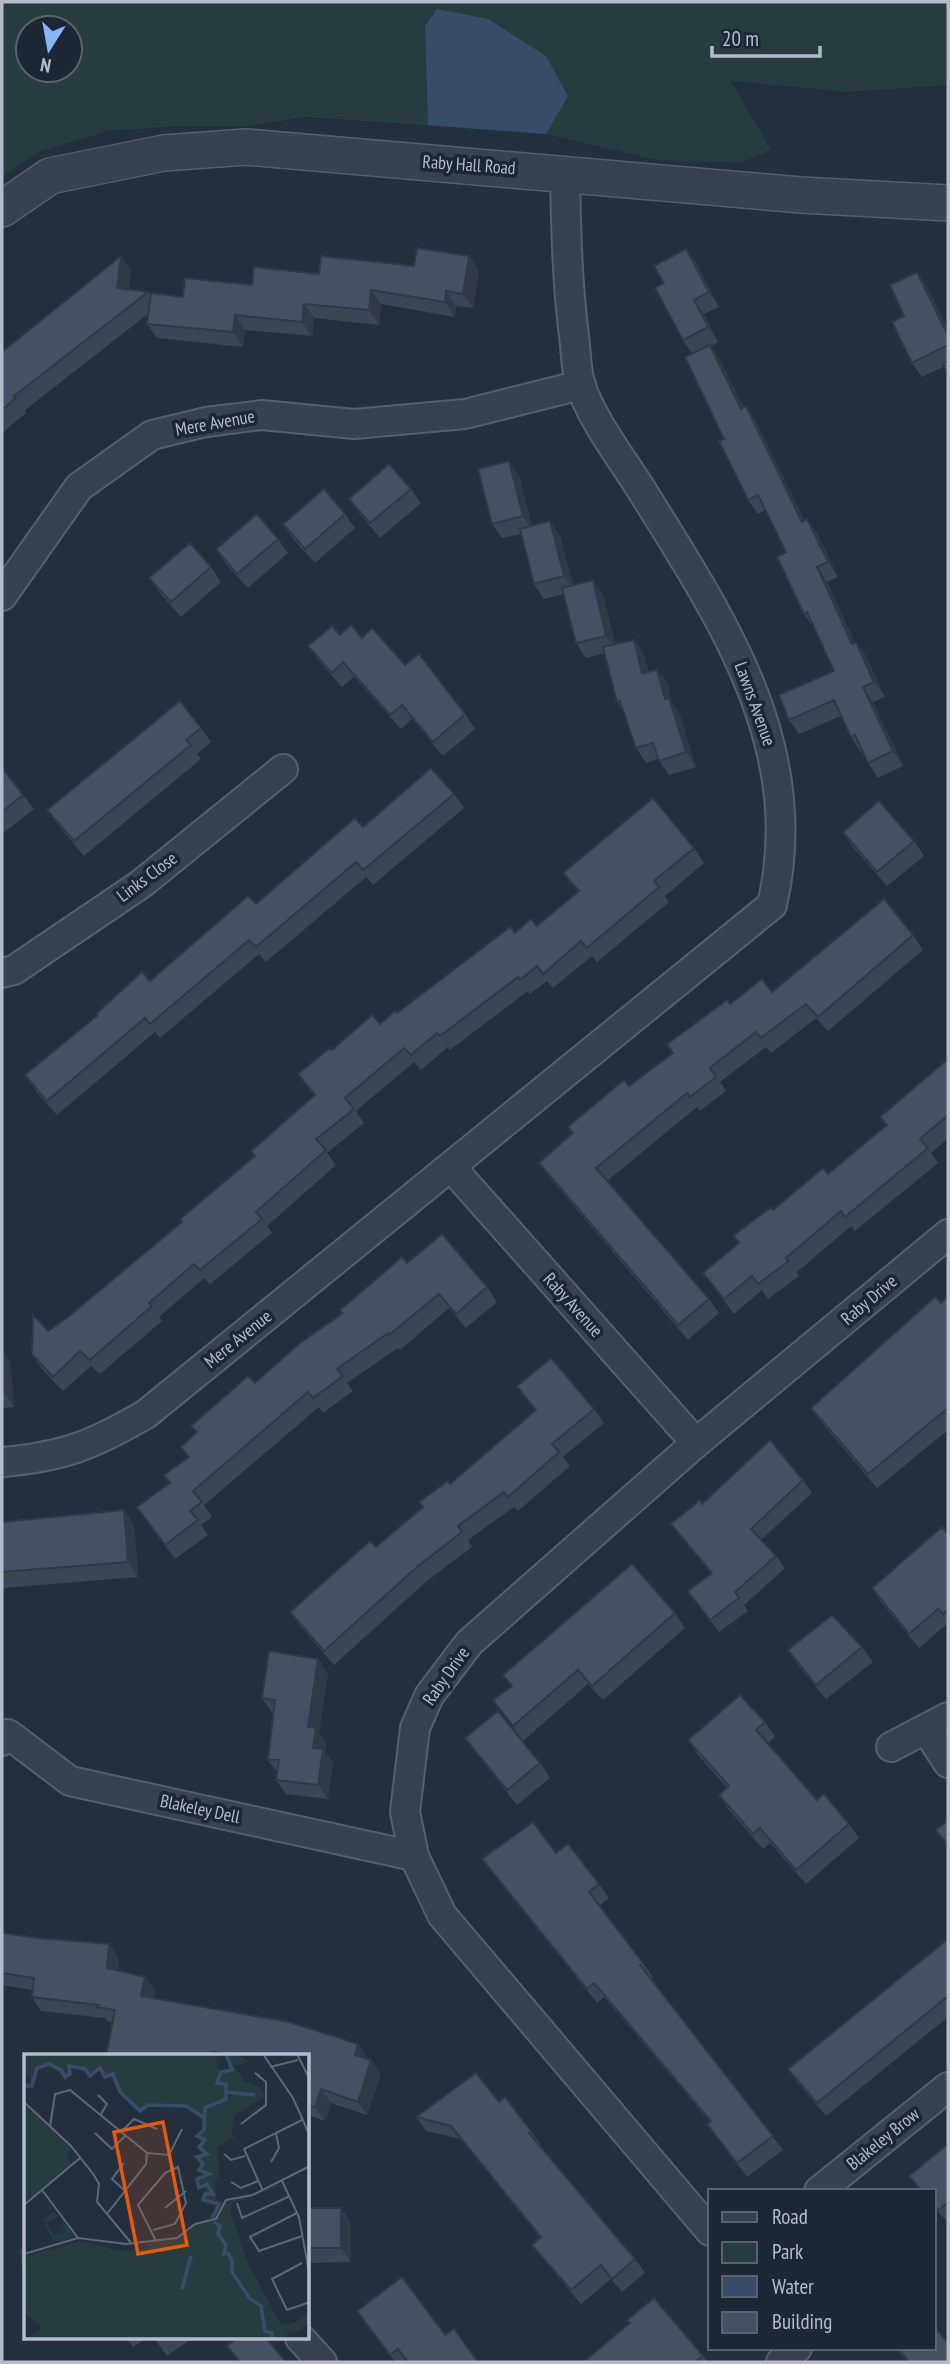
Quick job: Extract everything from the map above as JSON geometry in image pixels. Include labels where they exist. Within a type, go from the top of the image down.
[{"type":"street","name":"Raby Hall Road","points":[[2,209],[50,176],[164,153],[246,147],[801,195],[948,203]]},
{"type":"street","name":"Lawns Avenue","points":[[451,1167],[772,905],[781,865],[782,823],[772,743],[754,695],[722,620],[599,421],[581,385],[567,277],[565,173]]},
{"type":"street","name":"Mere Avenue","points":[[2,596],[79,487],[152,435],[206,422],[262,415],[354,425],[465,414],[581,385]]},
{"type":"street","name":"Links Close","points":[[2,973],[14,970],[141,884],[283,769]]},
{"type":"street","name":"Mere Avenue","points":[[2,1462],[47,1458],[98,1442],[146,1415],[451,1167]]},
{"type":"street","name":"Raby Avenue","points":[[451,1167],[696,1443]]},
{"type":"street","name":"Raby Drive","points":[[708,2229],[442,1915],[414,1856],[405,1812],[415,1728],[429,1696],[469,1643],[696,1443],[948,1234]]},
{"type":"street","points":[[891,1747],[937,1723],[948,1763]]},
{"type":"street","name":"Blakeley Dell","points":[[2,1741],[8,1734],[70,1781],[414,1856]]},
{"type":"street","name":"Blakeley Brow","points":[[821,2189],[948,2087]]},
{"type":"street","points":[[302,2340],[322,2362]]},
{"type":"street","points":[[781,2362],[796,2350]]},
{"type":"green space","points":[[2,2],[948,2],[948,85],[849,92],[731,81],[771,150],[740,163],[657,160],[546,134],[306,117],[249,126],[177,126],[108,131],[39,152],[2,177]]},
{"type":"water","points":[[437,9],[488,19],[546,56],[568,96],[546,134],[428,125],[425,26]]},
{"type":"building","points":[[417,248],[469,256],[463,294],[446,291],[445,302],[371,290],[369,310],[304,304],[302,322],[235,315],[233,332],[147,324],[151,293],[183,297],[185,278],[252,285],[254,267],[319,274],[321,256],[414,266]]},
{"type":"building","points":[[686,249],[709,292],[694,300],[708,327],[683,340],[655,288],[664,283],[654,266]]},
{"type":"building","points":[[121,256],[117,288],[148,292],[14,396],[16,398],[2,410],[2,352]]},
{"type":"building","points":[[917,272],[948,336],[948,345],[912,363],[892,322],[904,316],[890,285]]},
{"type":"building","points":[[710,345],[741,409],[746,406],[802,522],[807,519],[828,562],[817,567],[852,644],[856,642],[874,682],[863,687],[893,751],[868,763],[855,735],[851,737],[834,700],[789,720],[779,695],[834,671],[807,612],[804,614],[777,557],[786,552],[758,495],[748,500],[719,441],[724,439],[685,357]]},
{"type":"building","points":[[509,461],[523,516],[492,524],[478,469]]},
{"type":"building","points":[[389,464],[411,489],[370,523],[349,499]]},
{"type":"building","points":[[324,489],[345,514],[305,549],[283,524]]},
{"type":"building","points":[[257,514],[278,539],[237,574],[216,549]]},
{"type":"building","points":[[550,521],[564,576],[534,584],[520,529]]},
{"type":"building","points":[[190,543],[211,567],[171,602],[149,578]]},
{"type":"building","points":[[593,580],[606,636],[576,643],[562,588]]},
{"type":"building","points":[[351,625],[362,638],[372,628],[405,665],[419,654],[465,714],[433,742],[402,705],[390,715],[343,662],[332,673],[308,646],[332,626],[340,635]]},
{"type":"building","points":[[634,640],[642,673],[657,670],[665,699],[669,698],[686,752],[659,761],[653,743],[636,748],[620,701],[617,702],[603,647]]},
{"type":"building","points":[[180,701],[201,728],[186,740],[191,745],[74,841],[47,810]]},
{"type":"building","points":[[2,768],[23,795],[2,812]]},
{"type":"building","points":[[431,768],[454,794],[363,870],[356,862],[256,947],[249,940],[150,1024],[145,1018],[47,1101],[25,1075],[98,1015],[97,1013],[142,972],[150,981],[248,896],[256,904],[355,818],[363,827]]},
{"type":"building","points":[[653,798],[694,848],[654,881],[659,887],[587,948],[581,941],[543,974],[537,966],[520,980],[518,977],[440,1036],[437,1033],[411,1055],[404,1048],[345,1098],[354,1109],[316,1139],[326,1150],[256,1212],[262,1219],[200,1270],[194,1264],[149,1303],[152,1306],[90,1360],[80,1351],[53,1377],[32,1354],[33,1315],[48,1331],[67,1318],[182,1222],[180,1219],[255,1156],[251,1151],[315,1095],[298,1074],[330,1048],[332,1050],[372,1015],[380,1024],[510,927],[515,933],[531,919],[537,926],[579,891],[563,873]]},
{"type":"building","points":[[879,801],[914,841],[877,872],[843,832]]},
{"type":"building","points":[[884,899],[913,935],[818,1017],[806,1004],[761,1038],[756,1032],[710,1068],[716,1077],[690,1097],[687,1093],[596,1168],[709,1299],[678,1325],[539,1163],[573,1133],[568,1127],[624,1080],[629,1086],[673,1053],[667,1044],[727,1000],[730,1004],[762,979],[772,992]]},
{"type":"building","points":[[948,1059],[948,1115],[920,1139],[928,1148],[845,1217],[841,1211],[786,1258],[789,1261],[758,1284],[752,1276],[724,1299],[703,1273],[739,1243],[733,1236],[771,1207],[773,1210],[823,1168],[828,1174],[887,1125],[880,1117]]},
{"type":"building","points":[[442,1234],[487,1287],[456,1314],[439,1294],[389,1335],[388,1333],[337,1369],[343,1376],[313,1398],[308,1392],[193,1491],[202,1502],[190,1511],[198,1520],[165,1545],[137,1507],[170,1483],[164,1475],[189,1457],[181,1447],[197,1432],[191,1426],[248,1376],[255,1383],[300,1343],[343,1313],[340,1310],[402,1257],[407,1263]]},
{"type":"building","points":[[948,1296],[948,1408],[868,1474],[811,1408],[935,1297],[941,1303]]},
{"type":"building","points":[[551,1358],[594,1409],[552,1444],[559,1452],[508,1497],[504,1492],[458,1526],[462,1532],[418,1566],[324,1651],[290,1612],[370,1541],[376,1547],[423,1507],[419,1502],[448,1481],[450,1484],[536,1410],[517,1386]]},
{"type":"building","points":[[770,1440],[803,1480],[751,1529],[776,1556],[735,1592],[739,1598],[710,1620],[688,1591],[712,1573],[671,1524],[700,1500],[702,1504]]},
{"type":"building","points":[[124,1510],[128,1562],[2,1572],[2,1522]]},
{"type":"building","points":[[942,1527],[948,1534],[948,1609],[943,1614],[938,1609],[909,1634],[872,1588]]},
{"type":"building","points":[[632,1564],[675,1613],[592,1686],[578,1670],[513,1726],[493,1700],[512,1686],[503,1675]]},
{"type":"building","points":[[832,1615],[862,1647],[816,1685],[788,1650]]},
{"type":"building","points":[[269,1651],[318,1659],[308,1727],[316,1728],[313,1748],[323,1749],[318,1785],[276,1780],[279,1760],[268,1760],[275,1700],[262,1698]]},
{"type":"building","points":[[740,1695],[765,1722],[756,1730],[817,1800],[824,1794],[849,1824],[796,1870],[760,1828],[753,1834],[719,1795],[729,1786],[688,1740]]},
{"type":"building","points":[[498,1711],[540,1763],[507,1790],[465,1738]]},
{"type":"building","points":[[948,1820],[948,1845],[936,1830]]},
{"type":"building","points":[[533,1822],[556,1853],[568,1844],[599,1884],[589,1892],[643,1963],[640,1965],[773,2136],[737,2163],[707,2124],[711,2121],[594,1983],[587,1989],[482,1859]]},
{"type":"building","points":[[2,1933],[109,1944],[107,1968],[145,1977],[141,1996],[289,2022],[358,2044],[355,2055],[371,2060],[358,2102],[321,2089],[315,2107],[310,2106],[310,2054],[106,2054],[115,2010],[97,2007],[99,2005],[32,1997],[34,1978],[2,1973]]},
{"type":"building","points":[[948,1939],[948,1996],[817,2103],[788,2069]]},
{"type":"building","points":[[476,2073],[499,2102],[505,2097],[531,2131],[529,2133],[635,2259],[612,2279],[601,2265],[571,2290],[532,2245],[541,2237],[451,2126],[416,2117]]},
{"type":"building","points":[[948,2144],[948,2202],[939,2210],[936,2207],[936,2189],[920,2189],[909,2176]]},
{"type":"building","points":[[310,2208],[341,2208],[341,2248],[310,2248]]},
{"type":"building","points":[[24,2249],[24,2273],[20,2250]]},
{"type":"building","points":[[402,2277],[445,2335],[454,2329],[478,2362],[408,2362],[398,2349],[390,2355],[357,2311]]},
{"type":"building","points":[[654,2298],[703,2356],[695,2362],[585,2362],[630,2323],[627,2320]]},
{"type":"building","points":[[936,2328],[948,2343],[948,2362],[909,2362],[899,2350],[936,2350]]},
{"type":"building","points":[[234,2340],[268,2340],[286,2362],[240,2362],[227,2346]]}]
